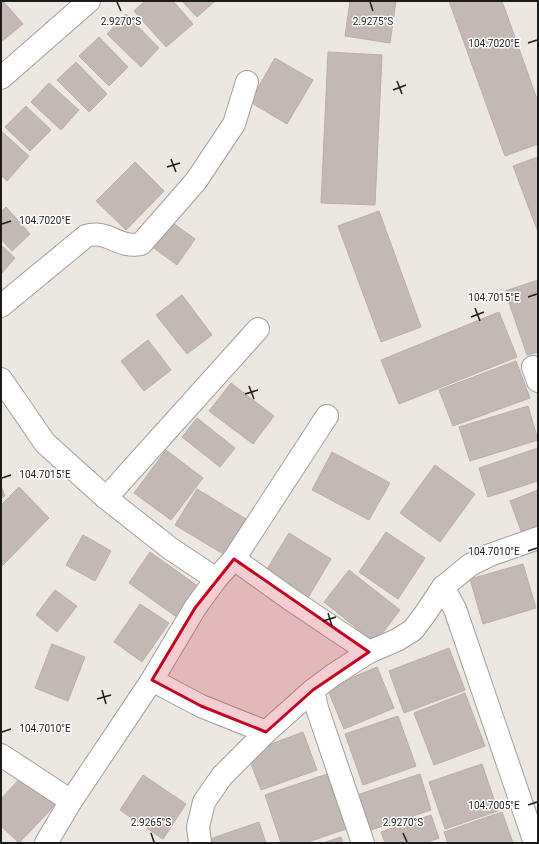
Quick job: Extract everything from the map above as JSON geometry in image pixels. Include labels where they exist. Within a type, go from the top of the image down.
[{"type":"street","points":[[1,78],[89,1]]},
{"type":"street","points":[[1,306],[86,236],[93,234],[103,235],[127,245],[134,246],[141,244],[196,181],[234,124],[247,82]]},
{"type":"street","points":[[106,498],[258,329]]},
{"type":"street","points":[[1,379],[45,444],[106,498],[171,548],[216,579]]},
{"type":"street","points":[[46,843],[72,800],[152,680],[195,608],[216,579],[234,559],[327,416]]},
{"type":"street","points":[[200,843],[198,827],[204,802],[222,776],[266,732],[313,690],[333,675],[369,652],[397,640],[413,630],[443,587],[470,565],[490,555],[538,538]]},
{"type":"street","points":[[234,559],[369,652]]},
{"type":"street","points":[[443,587],[455,609],[535,843]]},
{"type":"street","points":[[152,680],[201,706],[266,732]]},
{"type":"street","points":[[313,690],[317,708],[363,843]]},
{"type":"street","points":[[1,755],[72,800]]},
{"type":"highlighted area","points":[[234,559],[369,652],[313,690],[266,732],[201,706],[152,680],[195,608]]},
{"type":"building","points":[[1,1],[3,1],[23,24],[1,42]]},
{"type":"building","points":[[145,1],[173,1],[193,24],[166,47],[134,11]]},
{"type":"building","points":[[182,1],[215,1],[197,17]]},
{"type":"building","points":[[350,1],[396,1],[390,43],[345,36]]},
{"type":"building","points":[[449,1],[502,1],[538,102],[538,144],[505,156]]},
{"type":"building","points":[[126,14],[159,48],[141,67],[107,34]]},
{"type":"building","points":[[99,37],[128,67],[109,86],[79,56]]},
{"type":"building","points":[[328,52],[382,55],[375,205],[321,203]]},
{"type":"building","points":[[275,58],[313,80],[287,124],[250,102]]},
{"type":"building","points":[[76,62],[107,94],[89,112],[57,80]]},
{"type":"building","points":[[49,83],[79,110],[61,130],[31,102]]},
{"type":"building","points":[[26,106],[51,130],[30,151],[5,127]]},
{"type":"building","points":[[1,131],[29,156],[7,181],[1,175]]},
{"type":"building","points":[[538,157],[538,232],[513,166]]},
{"type":"building","points":[[135,162],[164,191],[126,230],[96,201]]},
{"type":"building","points":[[6,207],[30,234],[12,251],[1,239],[1,212]]},
{"type":"building","points":[[379,211],[421,327],[381,342],[338,226]]},
{"type":"building","points":[[166,218],[195,239],[177,265],[147,243]]},
{"type":"building","points":[[1,245],[15,258],[1,274]]},
{"type":"building","points":[[538,280],[538,352],[527,355],[505,291]]},
{"type":"building","points":[[182,295],[212,335],[187,354],[156,315]]},
{"type":"building","points":[[499,312],[517,357],[399,404],[381,360]]},
{"type":"building","points":[[148,340],[171,370],[144,391],[121,361]]},
{"type":"building","points":[[516,361],[530,398],[453,426],[439,390]]},
{"type":"building","points":[[231,383],[274,416],[253,444],[209,411]]},
{"type":"building","points":[[528,406],[538,440],[470,461],[459,427]]},
{"type":"building","points":[[197,418],[235,448],[220,467],[182,437]]},
{"type":"building","points":[[538,448],[538,481],[488,497],[479,468]]},
{"type":"building","points":[[166,450],[203,478],[171,520],[134,493]]},
{"type":"building","points":[[332,452],[390,483],[369,520],[312,490]]},
{"type":"building","points":[[435,465],[475,494],[440,542],[400,513]]},
{"type":"building","points":[[1,486],[5,496],[1,498]]},
{"type":"building","points":[[19,487],[49,518],[1,567],[1,505]]},
{"type":"building","points":[[197,489],[246,519],[225,555],[175,525]]},
{"type":"building","points":[[538,490],[538,530],[523,536],[510,501]]},
{"type":"building","points":[[386,532],[425,558],[398,599],[359,572]]},
{"type":"building","points":[[289,533],[331,559],[306,601],[264,574]]},
{"type":"building","points":[[83,535],[111,551],[95,581],[66,565]]},
{"type":"building","points":[[150,552],[199,587],[178,618],[129,583]]},
{"type":"building","points":[[523,564],[536,608],[483,624],[470,579]]},
{"type":"building","points":[[349,570],[400,610],[375,643],[324,602]]},
{"type":"building","points":[[55,590],[77,606],[57,632],[36,615]]},
{"type":"building","points":[[140,604],[169,623],[142,662],[114,642]]},
{"type":"building","points":[[52,644],[85,657],[68,701],[35,688]]},
{"type":"building","points":[[449,648],[465,690],[404,713],[389,671]]},
{"type":"building","points":[[377,667],[394,708],[344,729],[327,688]]},
{"type":"building","points":[[465,693],[485,746],[434,765],[414,713]]},
{"type":"building","points":[[398,716],[416,766],[363,785],[345,734]]},
{"type":"building","points":[[303,732],[317,770],[261,790],[247,753]]},
{"type":"building","points":[[482,764],[498,811],[445,829],[429,782]]},
{"type":"building","points":[[24,774],[57,803],[19,843],[1,826],[1,799]]},
{"type":"building","points":[[327,774],[346,829],[305,843],[281,843],[265,795]]},
{"type":"building","points":[[420,774],[431,810],[368,831],[357,795]]},
{"type":"building","points":[[143,775],[186,804],[163,839],[120,810]]},
{"type":"building","points":[[502,812],[513,843],[448,843],[444,832]]},
{"type":"building","points":[[431,815],[439,838],[425,843],[385,843],[381,832]]},
{"type":"building","points":[[259,822],[266,843],[211,843],[210,839]]},
{"type":"building","points":[[341,837],[343,843],[323,843]]}]
